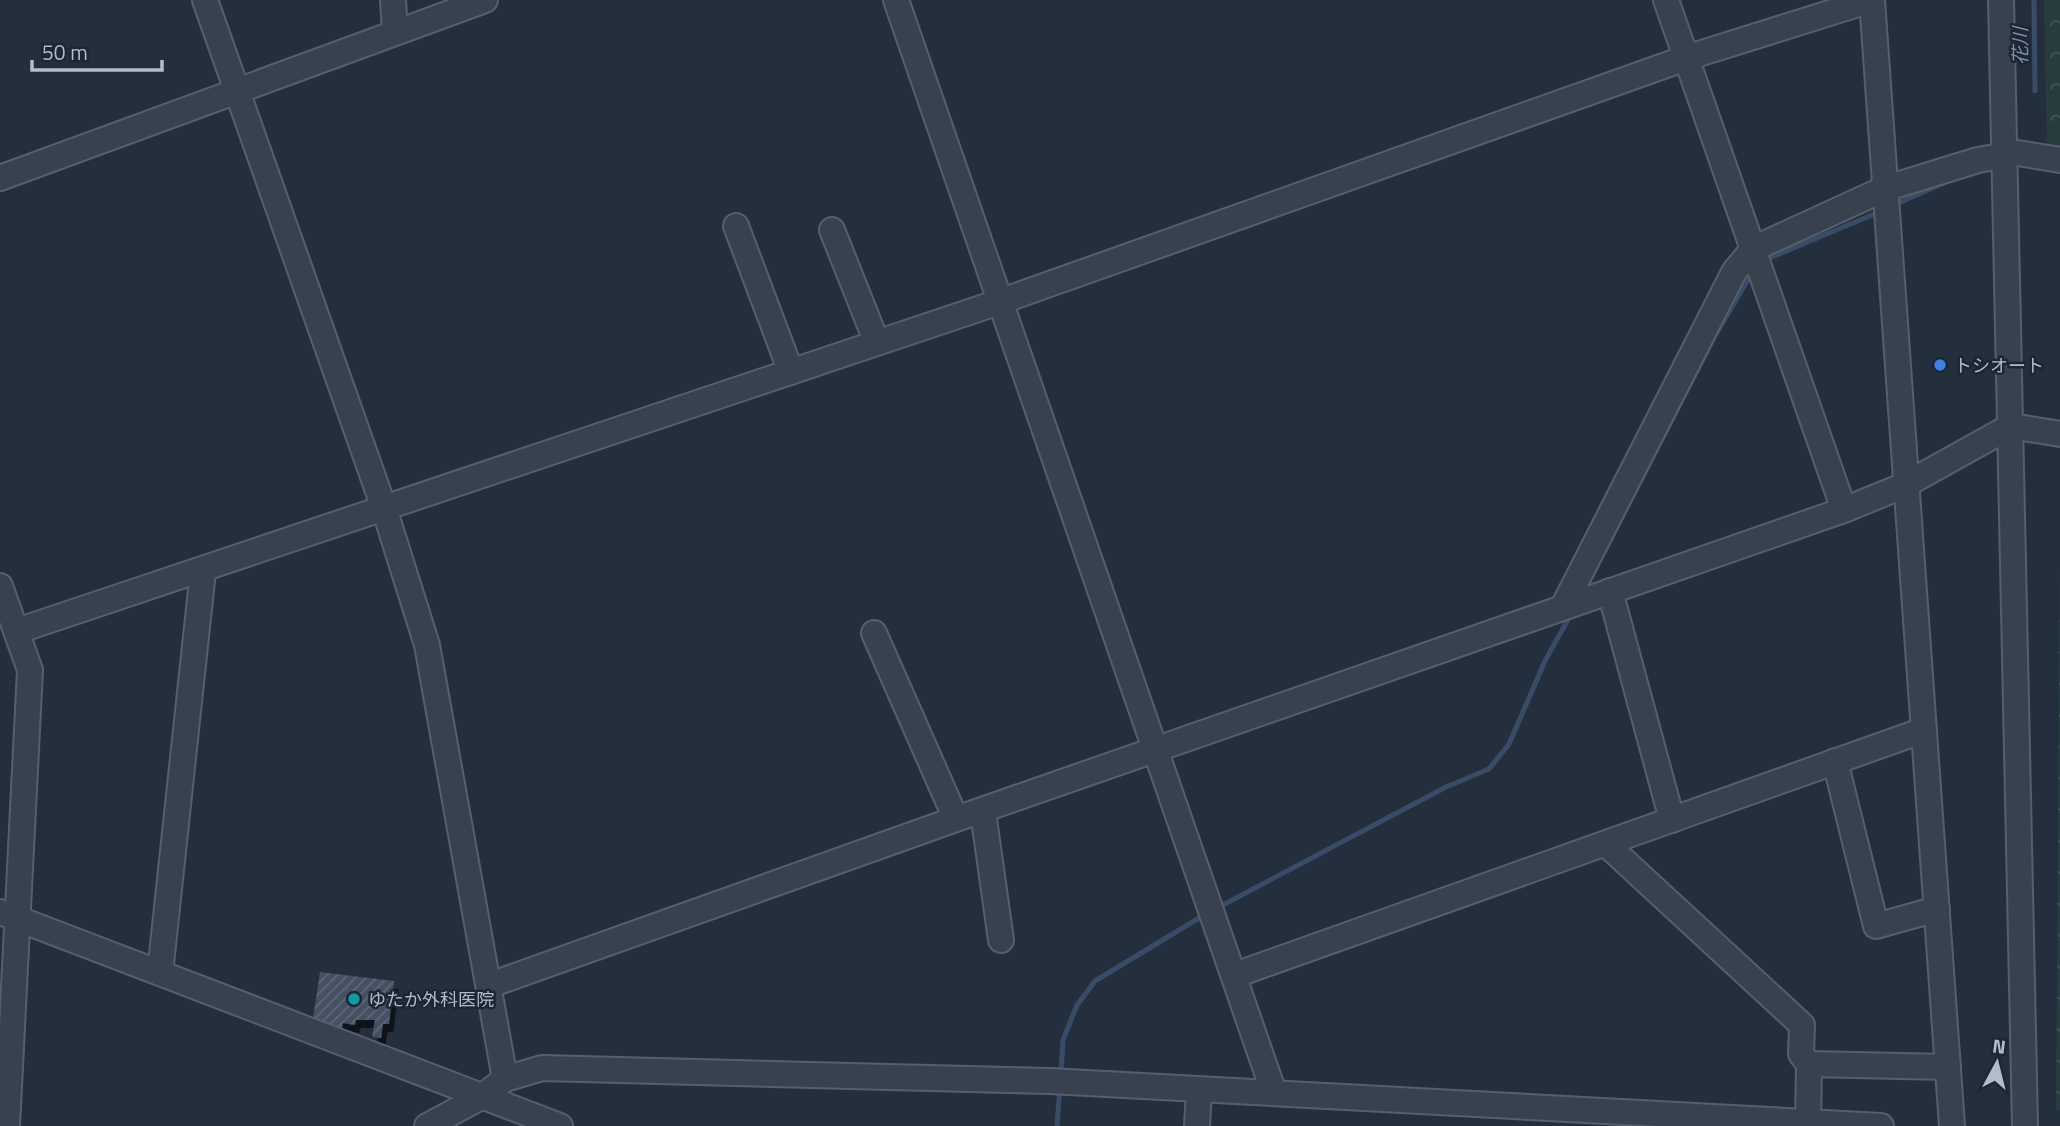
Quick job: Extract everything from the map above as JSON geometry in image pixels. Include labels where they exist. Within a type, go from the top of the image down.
[{"type":"street","points":[[205,0],[384,508],[427,645],[505,1079]]},
{"type":"street","points":[[393,0],[395,31]]},
{"type":"street","points":[[0,178],[485,0]]},
{"type":"street","points":[[896,0],[1155,751],[1236,975],[1274,1093]]},
{"type":"street","points":[[1666,0],[1844,510]]},
{"type":"street","points":[[17,631],[999,302],[1686,58],[1871,0],[1952,1126]]},
{"type":"street","points":[[2001,0],[2025,1126]]},
{"type":"street","points":[[1566,606],[1734,272],[1755,252],[1885,193],[1978,160],[2018,153],[2060,160]]},
{"type":"street","points":[[736,226],[791,372]]},
{"type":"street","points":[[832,230],[877,343]]},
{"type":"street","points":[[490,985],[956,819],[983,812],[1844,510],[1905,485],[2011,426],[2060,435]]},
{"type":"street","points":[[160,973],[202,571]]},
{"type":"street","points":[[0,586],[30,670],[8,915],[7,1126]]},
{"type":"street","points":[[1602,594],[1671,820]]},
{"type":"street","points":[[874,633],[956,819]]},
{"type":"street","points":[[1236,975],[1924,730]]},
{"type":"street","points":[[1835,761],[1876,926],[1937,909]]},
{"type":"street","points":[[983,812],[1001,940]]},
{"type":"street","points":[[1606,844],[1802,1025],[1801,1054],[1808,1065],[1808,1124]]},
{"type":"street","points":[[8,915],[560,1126]]},
{"type":"street","points":[[1808,1065],[1948,1067]]},
{"type":"street","points":[[427,1126],[483,1096],[505,1079],[542,1068],[1060,1081],[1881,1126]]},
{"type":"street","points":[[1197,1126],[1199,1090]]},
{"type":"green space","points":[[2044,0],[2060,0],[2060,151],[2047,148]]},
{"type":"green space","points":[[2060,570],[2060,1110],[2056,1110]]},
{"type":"building","name":"ゆたか外科医院","points":[[320,972],[394,981],[389,1024],[383,1024],[381,1038],[372,1037],[375,1020],[356,1020],[355,1025],[343,1023],[342,1028],[313,1018]]},
{"type":"waterway","name":"花川","points":[[2034,0],[2035,91]]},
{"type":"waterway","points":[[1894,205],[1946,182]]},
{"type":"waterway","points":[[1764,263],[1772,257],[1879,212]]},
{"type":"waterway","points":[[1586,587],[1715,336],[1753,271]]},
{"type":"waterway","points":[[1219,907],[1446,787],[1489,769],[1509,744],[1545,661],[1571,614]]},
{"type":"waterway","points":[[1061,1073],[1063,1040],[1077,1005],[1095,981],[1204,915]]},
{"type":"waterway","points":[[1057,1126],[1060,1087]]},
{"type":"place","name":"トシオート","points":[[1940,365]]},
{"type":"place","name":"ゆたか外科医院","points":[[354,999]]}]
